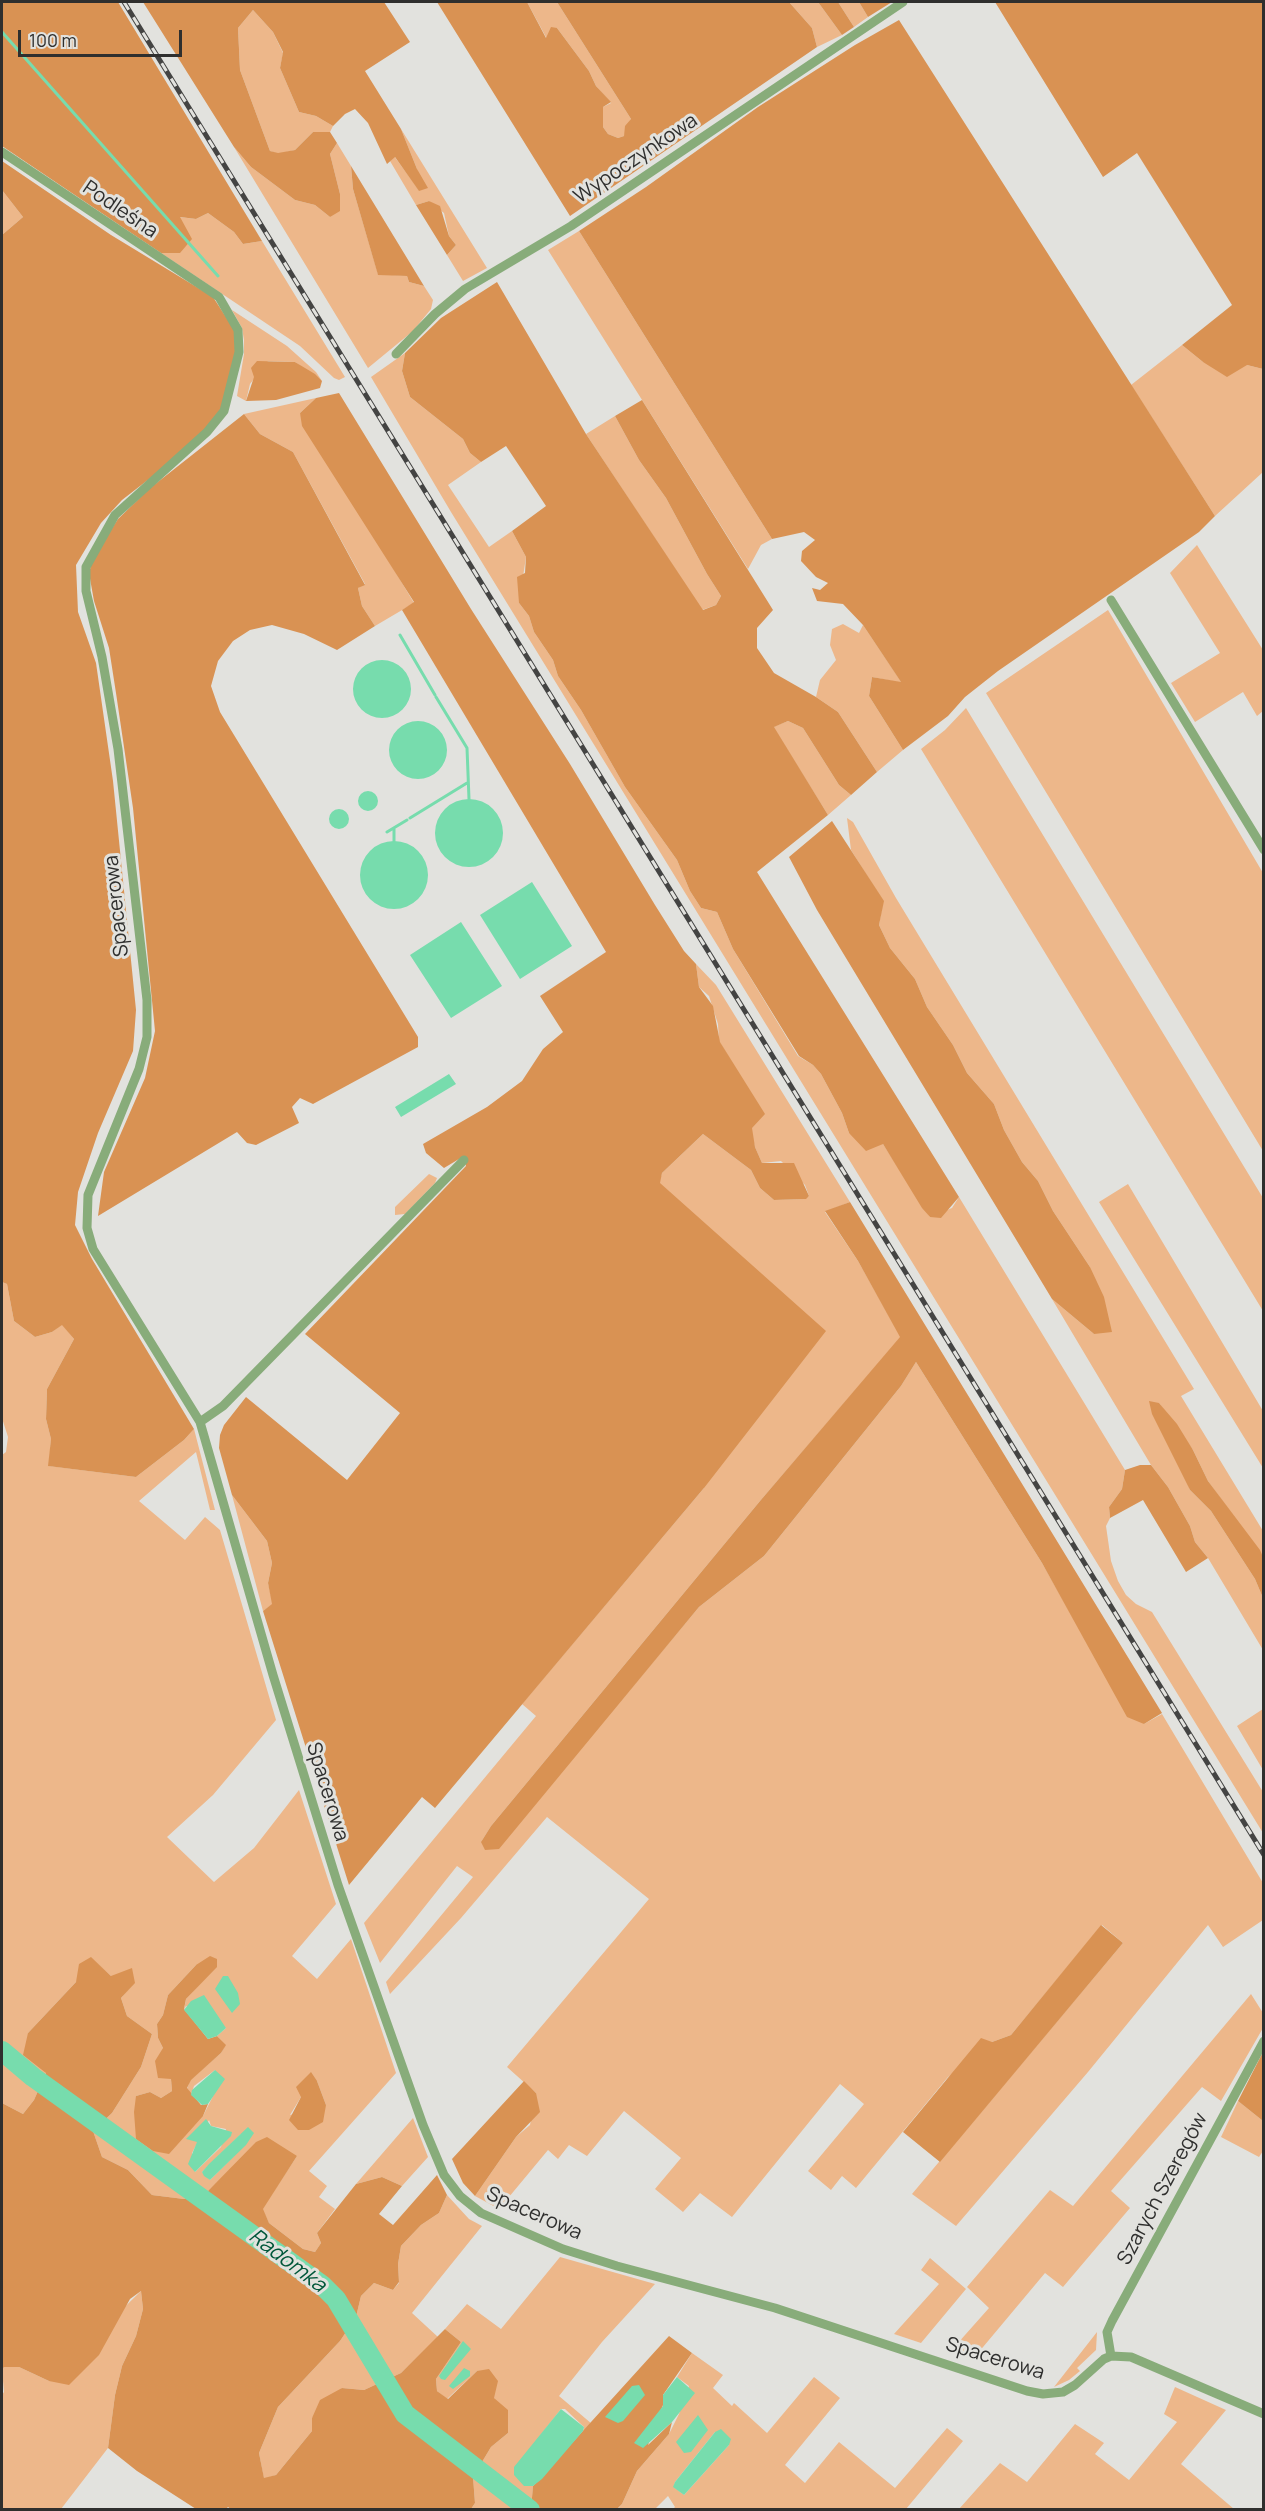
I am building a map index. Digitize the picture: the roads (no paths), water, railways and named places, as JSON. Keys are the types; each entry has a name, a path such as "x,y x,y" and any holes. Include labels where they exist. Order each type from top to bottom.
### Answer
{"street":[{"name":"Wypoczynkowa","path":"396,354 435,314 465,289 571,226 903,2"},
{"name":"Podleśna","path":"2,152 219,297 232,316 240,339 228,403"},
{"name":"Spacerowa","path":"228,403 217,422 115,515 86,567 86,591 102,657 118,748 147,1000 147,1028 139,1068 88,1195 87,1228 93,1249 200,1422 273,1675 338,1885 423,2125 441,2169 460,2196 488,2217 583,2255 775,2308 1027,2391 1043,2394 1063,2392 1075,2385 1093,2367 1111,2356"},
{"path":"1111,600 1263,850"},
{"path":"200,1422 214,1415 231,1399 464,1160"},
{"name":"Szarych Szeregów","path":"1111,2356 1107,2336 1112,2321 1263,2041"},
{"path":"1111,2356 1131,2357 1144,2361 1263,2414"}],"waterway":[{"path":"2,32 218,276"},
{"path":"400,635 435,695"},
{"path":"436,697 467,748 469,799"},
{"path":"410,818 467,783"},
{"path":"387,832 407,820"},
{"path":"394,828 394,841"},
{"name":"Radomka","path":"2,2051 33,2077 322,2285 336,2299 405,2414 530,2510"}],"railway":[{"path":"124,2 1264,1855"}]}
